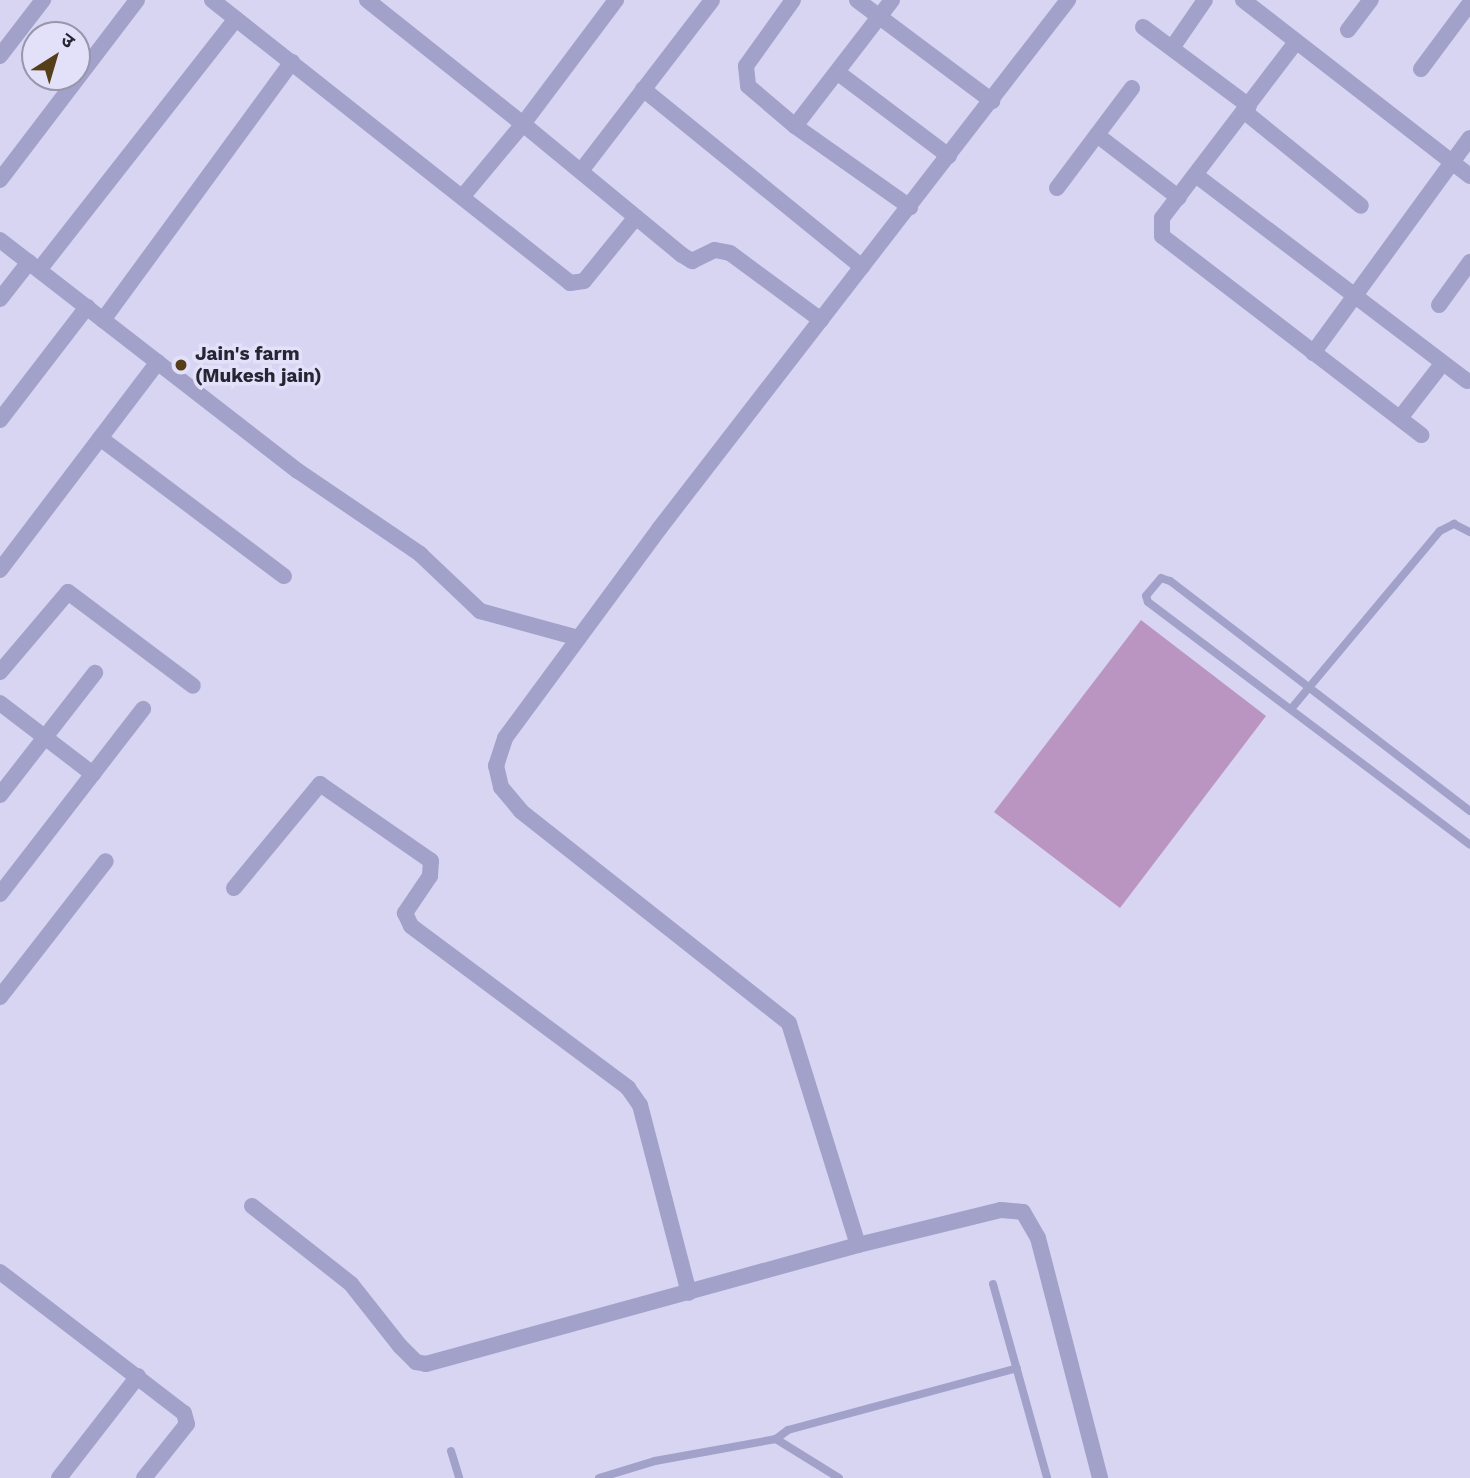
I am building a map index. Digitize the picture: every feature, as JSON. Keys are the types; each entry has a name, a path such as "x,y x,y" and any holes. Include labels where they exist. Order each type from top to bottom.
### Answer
{"street":[{"path":"0,56 43,0"},
{"path":"0,180 136,0"},
{"path":"212,0 577,286 636,216"},
{"path":"367,0 692,261 715,250 730,253 821,320"},
{"path":"463,196 523,124 616,0"},
{"path":"581,172 712,0"},
{"path":"793,0 744,75 748,86 795,126 910,207"},
{"path":"857,0 992,101"},
{"path":"795,126 892,0"},
{"path":"858,1245 789,1023 558,842 501,787 496,766 505,737 578,638 1068,0"},
{"path":"1172,48 1205,0"},
{"path":"1243,0 1470,176"},
{"path":"1348,30 1371,0"},
{"path":"1421,69 1470,3"},
{"path":"0,299 34,266 236,19"},
{"path":"1143,27 1247,109 1361,206"},
{"path":"1296,42 1160,227 1169,244 1421,435"},
{"path":"103,320 292,62"},
{"path":"837,72 950,156"},
{"path":"643,89 862,267"},
{"path":"1057,188 1132,89"},
{"path":"1097,135 1179,198"},
{"path":"1313,353 1470,138"},
{"path":"1197,176 1468,381"},
{"path":"0,240 298,471 420,554 480,611 578,638"},
{"path":"1439,305 1470,262"},
{"path":"0,420 87,307"},
{"path":"0,570 158,362"},
{"path":"1400,418 1442,363"},
{"path":"100,438 284,576"},
{"path":"0,672 68,592 193,686"},
{"path":"0,795 95,673"},
{"path":"0,703 93,774"},
{"path":"0,894 144,709"},
{"path":"234,888 320,784 431,861 430,876 405,912 411,926 628,1088 640,1105 689,1293"},
{"path":"0,997 106,861"},
{"path":"252,1206 351,1284 416,1363 689,1293 858,1245 1001,1210 1023,1212 1038,1238 1100,1478"},
{"path":"0,1272 178,1406 187,1424 144,1478"},
{"path":"60,1478 138,1376"}],"lane":[{"path":"1291,709 1440,531 1454,524 1470,532"},
{"path":"1470,811 1310,686 1161,578 1146,596 1148,602 1470,845"},
{"path":"993,1284 1047,1478"},
{"path":"599,1478 655,1461 776,1439 788,1430 1017,1368"},
{"path":"776,1439 839,1478"},
{"path":"451,1451 458,1478"}],"shaded area":[{"path":"1141,620 1266,716 1120,908 994,812"}],"place":[{"name":"Jain's farm (Mukesh jain)","path":"181,365"}]}
